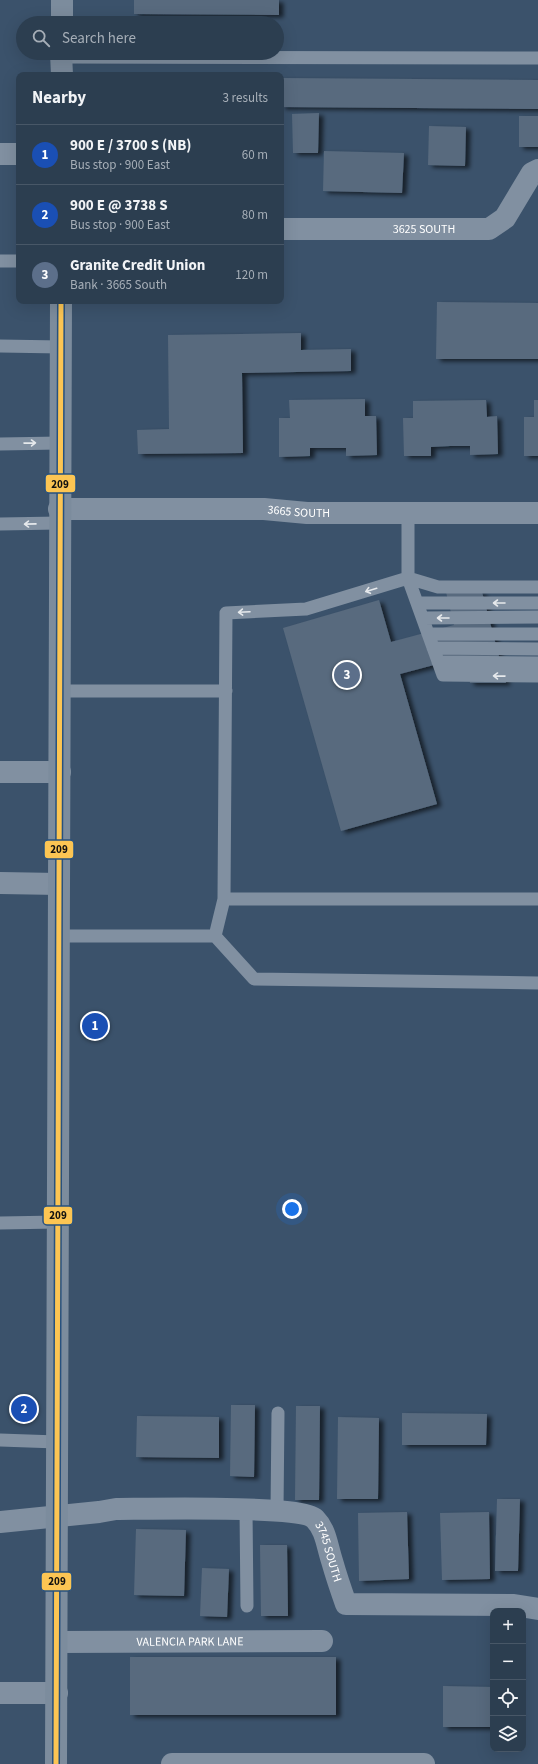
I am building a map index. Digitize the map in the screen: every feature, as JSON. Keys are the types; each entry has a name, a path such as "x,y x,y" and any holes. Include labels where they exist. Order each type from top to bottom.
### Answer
{"main road":[{"path":"62,0 62,16"},
{"path":"56,1764 58,936 60,772 59,516 61,304"}],"street":[{"path":"0,154 16,154"},
{"name":"3625 SOUTH","path":"284,230 489,229 505,218 532,173 538,170"},
{"name":"3665 SOUTH","path":"59,516 264,509 307,513 538,513"},
{"path":"0,772 60,772"},
{"path":"0,883 59,884"},
{"name":"3745 SOUTH","path":"0,1522 57,1517 116,1509 277,1510 306,1514 316,1520 325,1533 346,1604 514,1605 538,1609"},
{"name":"VALENCIA PARK LANE","path":"57,1642 322,1642"},
{"path":"0,1693 57,1693"},
{"path":"172,1764 424,1764"}],"lane":[{"path":"62,62 538,58"},
{"path":"0,261 16,260"},
{"path":"0,346 61,347"},
{"path":"0,444 60,443"},
{"path":"408,513 408,578 444,675 538,676"},
{"path":"0,524 59,516"},
{"path":"215,936 224,899 226,613 306,610 408,578 438,586 538,586"},
{"path":"417,603 538,603"},
{"path":"423,618 538,617"},
{"path":"428,634 538,634"},
{"path":"433,648 538,649"},
{"path":"438,662 538,663"},
{"path":"60,691 226,691"},
{"path":"224,899 538,899"},
{"path":"58,936 215,936 254,979 538,983"},
{"path":"0,1223 58,1222"},
{"path":"277,1510 278,1413"},
{"path":"0,1440 57,1442"},
{"path":"246,1510 247,1606"}],"building":[{"path":"134,0 279,0 279,15 134,14"},
{"path":"284,78 538,80 538,109 284,107"},
{"path":"319,113 318,153 293,153 292,114"},
{"path":"519,116 538,116 538,147 519,147"},
{"path":"429,126 466,127 465,166 428,165"},
{"path":"324,151 404,153 402,193 323,191"},
{"path":"437,302 538,303 538,359 436,359"},
{"path":"301,333 301,350 351,349 351,371 242,373 243,453 138,454 137,430 169,429 168,335"},
{"path":"365,399 365,416 376,416 377,455 346,456 346,448 310,448 310,456 279,457 279,418 290,418 289,400"},
{"path":"486,400 487,417 497,416 498,454 470,455 470,446 450,446 431,447 431,456 404,456 403,418 413,418 413,401"},
{"path":"534,400 538,400 538,456 524,456 524,417 534,417"},
{"path":"446,592 482,592 506,683 470,683 464,657 400,674 437,804 341,831 283,628 379,600 391,642 454,625"},
{"path":"231,1405 255,1405 254,1477 230,1476"},
{"path":"296,1406 320,1406 319,1500 295,1500"},
{"path":"402,1413 487,1414 486,1445 402,1445"},
{"path":"137,1416 219,1417 219,1458 136,1457"},
{"path":"338,1417 379,1418 378,1499 337,1499"},
{"path":"497,1499 520,1499 518,1571 495,1571"},
{"path":"407,1512 409,1579 359,1581 358,1513"},
{"path":"489,1512 490,1579 442,1580 440,1513"},
{"path":"136,1529 186,1530 184,1596 134,1595"},
{"path":"260,1545 287,1545 288,1616 261,1616"},
{"path":"202,1568 229,1569 227,1617 200,1616"},
{"path":"130,1657 336,1657 336,1715 130,1715"},
{"path":"443,1686 490,1687 490,1727 443,1727"}],"transit line":[{"name":"209","path":"56,1764 61,304"}],"place":[{"name":"Granite Credit Union","path":"347,675"},
{"name":"900 E / 3700 S (NB)","path":"95,1026"},
{"name":"900 E @ 3738 S","path":"24,1409"}]}
